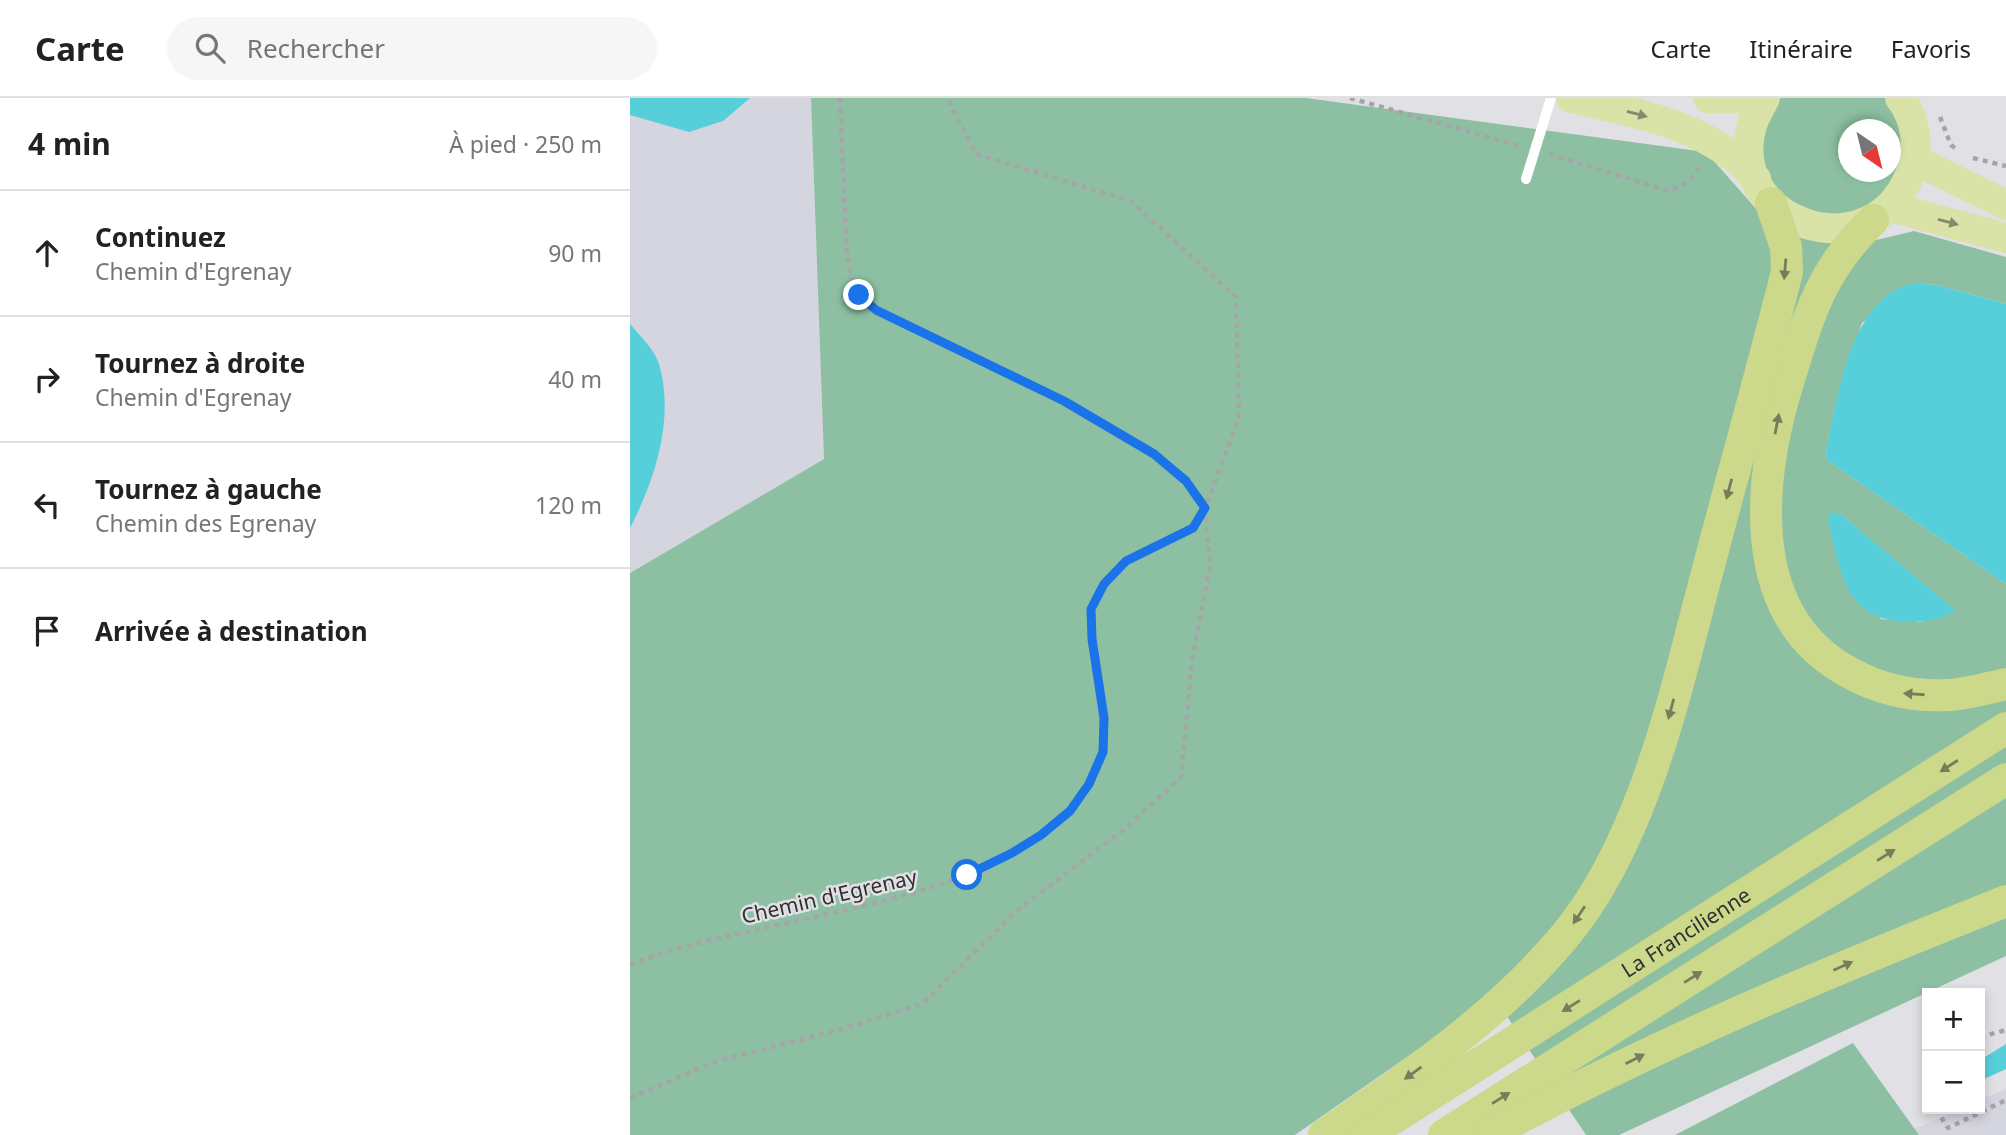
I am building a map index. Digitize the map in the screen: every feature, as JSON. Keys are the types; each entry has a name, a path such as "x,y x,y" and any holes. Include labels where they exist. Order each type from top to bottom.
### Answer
{"highway":[{"path":"1324,1135 1442,1052 1505,1000 1566,935 1616,860 1667,724 1787,272 1786,247 1763,191"},
{"path":"1881,213 1844,247 1821,286 1782,399 1768,472 1766,535 1771,571 1783,606 1805,638 1830,663 1868,682 1905,694 1950,695 2006,684"},
{"name":"La Francilienne","path":"1367,1135 2006,728"},
{"name":"La Francilienne","path":"1444,1135 2006,779"},
{"path":"1488,1135 1648,1053 1853,962 2006,901"}],"main road":[{"path":"1571,98 1645,116 1709,141 1740,160 1763,191 1793,220 1819,229 1846,229 1881,213 1906,185 1915,160 1915,133 1900,98"},
{"path":"1708,98 1744,98"},
{"path":"1763,191 1749,151 1752,132 1765,98"},
{"path":"1915,160 2006,205"},
{"path":"1881,213 2006,238"}],"lane":[{"path":"1526,179 1550,98"}],"path":[{"path":"840,98 847,255 852,283 859,295 876,310 1064,401 1154,454 1186,481 1205,508"},
{"path":"630,1098 714,1062 839,1030 922,1004 1020,908 1121,832 1181,777 1192,660 1210,566 1205,508 1238,417 1236,297 1131,201 976,154 947,98"},
{"path":"1938,110 1951,145 1959,150"},
{"path":"1967,156 2006,166"},
{"name":"Chemin d'Egrenay","path":"630,965 764,926 930,889 1012,853 1041,835 1070,811 1089,784 1103,752 1104,718 1092,639 1091,609 1104,584 1126,561 1193,528 1205,508"},
{"path":"1985,1036 2006,1030"},
{"path":"1985,1110 2006,1100"},
{"path":"1939,1114 1948,1128 1977,1114"}],"shaded area":[{"path":"630,98 811,98 824,459 630,573"},
{"path":"2006,1089 2006,1135 1919,1135 1914,1129 1949,1114 1985,1114 1985,1098"}],"green space":[{"path":"811,98 1306,98 1706,152 1773,228 1872,241 1914,231 2006,257 2006,304 1936,285 1916,283 1862,323 1838,394 1826,452 1827,460 2006,584 2006,956 1937,988 1922,988 1922,995 1619,1135 1586,1135 1490,991 1453,1025 1295,1135 630,1135 630,573 824,459","holes":["1830,513 1839,513 1954,610 1920,622 1881,619"]},
{"path":"1776,98 1889,98 1898,119 1838,119 1838,182 1894,182 1890,193 1836,221 1776,194 1759,152"},
{"path":"1901,126 1907,140 1901,159"},
{"path":"1853,1043 1919,1135 1675,1135"}],"water":[{"path":"630,98 750,98 723,121 689,132 630,115"},
{"path":"1916,283 1936,285 2006,304 2006,584 1827,460 1826,452 1842,377 1862,327 1876,306 1894,291"},
{"path":"630,324 657,359 665,406 660,448 654,469 630,528"},
{"path":"1830,513 1839,513 1955,610 1938,618 1914,622 1887,619 1870,613 1858,603 1843,576 1828,522"},
{"path":"2006,1044 2006,1069 1985,1079 1985,1057"}],"route":[{"path":"859,295 876,310 1064,401 1154,454 1186,481 1205,508 1193,528 1126,561 1104,584 1091,609 1092,639 1104,718 1103,752 1089,784 1070,811 1041,835 967,875"}]}
